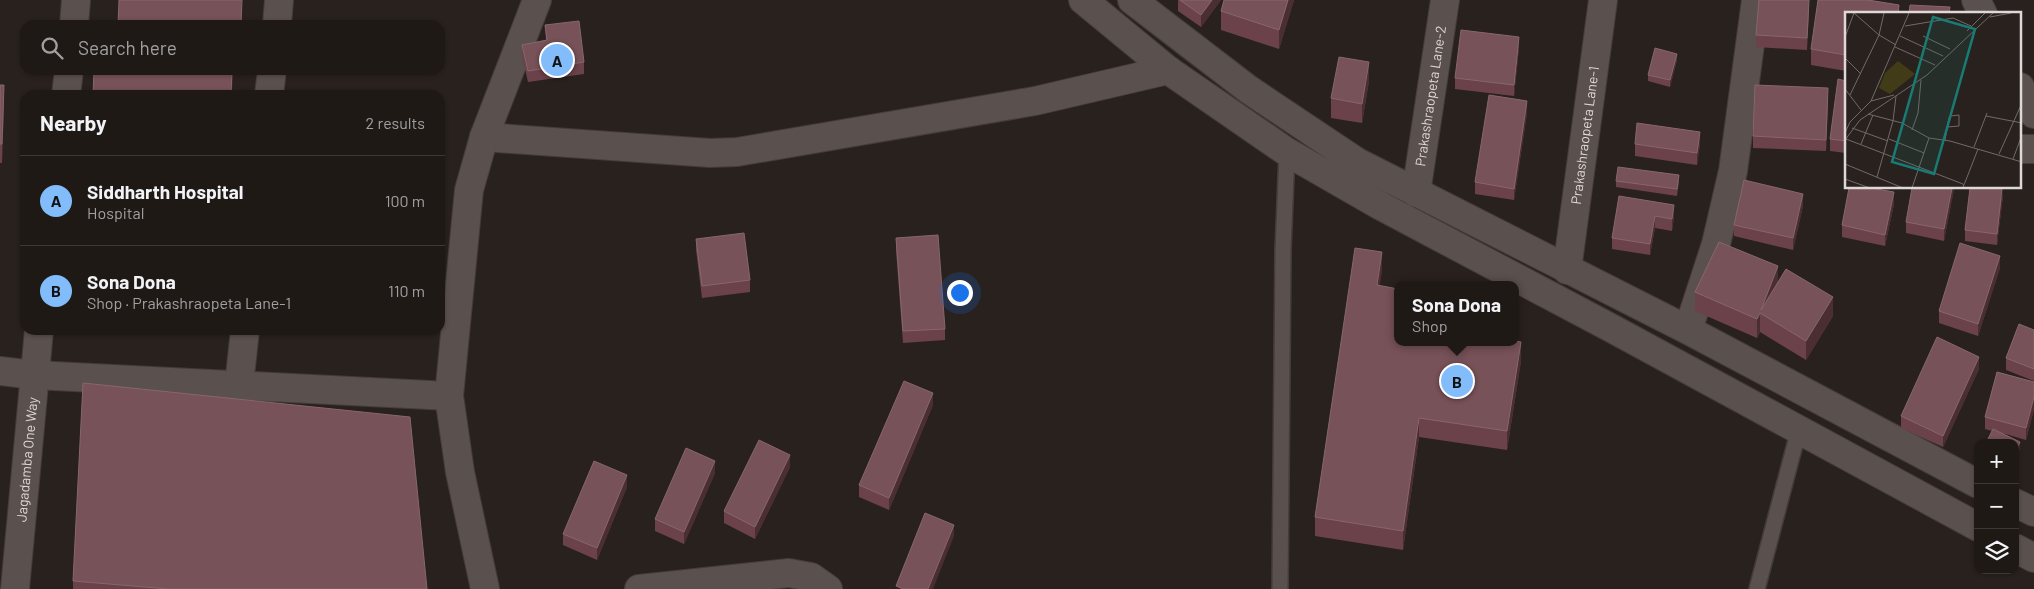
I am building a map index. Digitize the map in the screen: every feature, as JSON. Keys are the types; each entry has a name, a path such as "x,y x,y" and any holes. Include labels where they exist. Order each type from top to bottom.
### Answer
{"street":[{"path":"74,20 76,0"},
{"path":"277,20 279,0"},
{"path":"485,589 460,472 449,396 469,190 484,137 537,0"},
{"path":"1083,0 1168,70 1287,152 1390,210 1974,525"},
{"path":"1132,0 1248,89 1356,162 1688,330 1974,482"},
{"name":"Prakashraopeta Lane-2","path":"1416,193 1445,0"},
{"name":"Prakashraopeta Lane-1","path":"1568,270 1604,0"},
{"path":"1688,330 1716,244 1733,170 1756,0"},
{"path":"1976,0 1982,12"},
{"path":"484,137 710,153 737,152 1035,101 1168,70"},
{"path":"66,90 68,75"},
{"path":"270,90 271,75"},
{"path":"2022,91 2034,114"},
{"name":"Jagadamba One Way","path":"15,589 38,335"},
{"path":"239,385 244,335"},
{"path":"0,371 34,375 449,396"},
{"path":"2019,505 2034,512"},
{"path":"2019,550 2034,558"},
{"path":"656,588 789,573 811,577 828,589"}],"lane":[{"path":"1280,589 1283,250 1287,152"},
{"path":"1757,589 1798,429"}],"building":[{"path":"119,0 242,0 241,20 118,20"},
{"path":"1180,0 1212,0 1201,15"},
{"path":"1224,0 1288,0 1279,30 1221,11"},
{"path":"1759,0 1809,0 1807,38 1756,35"},
{"path":"1818,0 1868,0 1899,5 1898,12 1845,12 1845,55 1811,49"},
{"path":"1910,5 1950,7 1949,12 1909,12"},
{"path":"579,21 584,62 528,71 522,45 547,40 545,25"},
{"path":"1461,30 1519,37 1514,85 1455,78"},
{"path":"1655,48 1677,54 1670,80 1648,75"},
{"path":"1339,57 1369,62 1362,104 1331,98"},
{"path":"94,75 232,75 231,90 93,90"},
{"path":"1838,79 1845,81 1845,141 1830,139"},
{"path":"0,85 4,85 2,144 0,144"},
{"path":"1755,85 1828,88 1826,140 1753,136"},
{"path":"1489,95 1527,101 1514,189 1475,182"},
{"path":"1637,123 1700,132 1697,153 1635,144"},
{"path":"1618,167 1679,175 1677,189 1616,181"},
{"path":"1744,180 1803,194 1793,238 1734,225"},
{"path":"1849,189 1877,189 1894,192 1885,235 1842,225"},
{"path":"1912,189 1952,189 1944,229 1906,222"},
{"path":"1970,189 2002,189 1997,234 1965,230"},
{"path":"1619,196 1674,205 1672,219 1655,216 1650,244 1612,238"},
{"path":"744,233 750,280 702,286 696,239"},
{"path":"938,235 945,329 903,331 896,238"},
{"path":"1719,242 1778,266 1761,310 1786,269 1833,297 1806,341 1760,313 1757,319 1695,292"},
{"path":"1960,243 2000,256 1978,324 1939,311"},
{"path":"1355,248 1382,252 1377,285 1394,288 1394,346 1519,346 1519,342 1521,342 1507,431 1419,418 1403,531 1315,517"},
{"path":"2019,324 2034,330 2034,369 2006,358"},
{"path":"1937,337 1979,357 1943,436 1901,416"},
{"path":"1997,372 2034,382 2034,397 2026,428 1985,417"},
{"path":"904,381 933,393 889,498 859,485"},
{"path":"83,383 410,417 427,589 169,589 73,581"},
{"path":"1993,429 2014,439 1988,439"},
{"path":"759,440 790,455 755,527 724,511"},
{"path":"686,448 715,461 684,532 655,519"},
{"path":"594,461 627,475 597,548 563,534"},
{"path":"925,513 954,525 928,589 903,589 896,586"}],"place":[{"name":"Siddharth Hospital","path":"557,60"},
{"name":"Sona Dona","path":"1457,381"}]}
